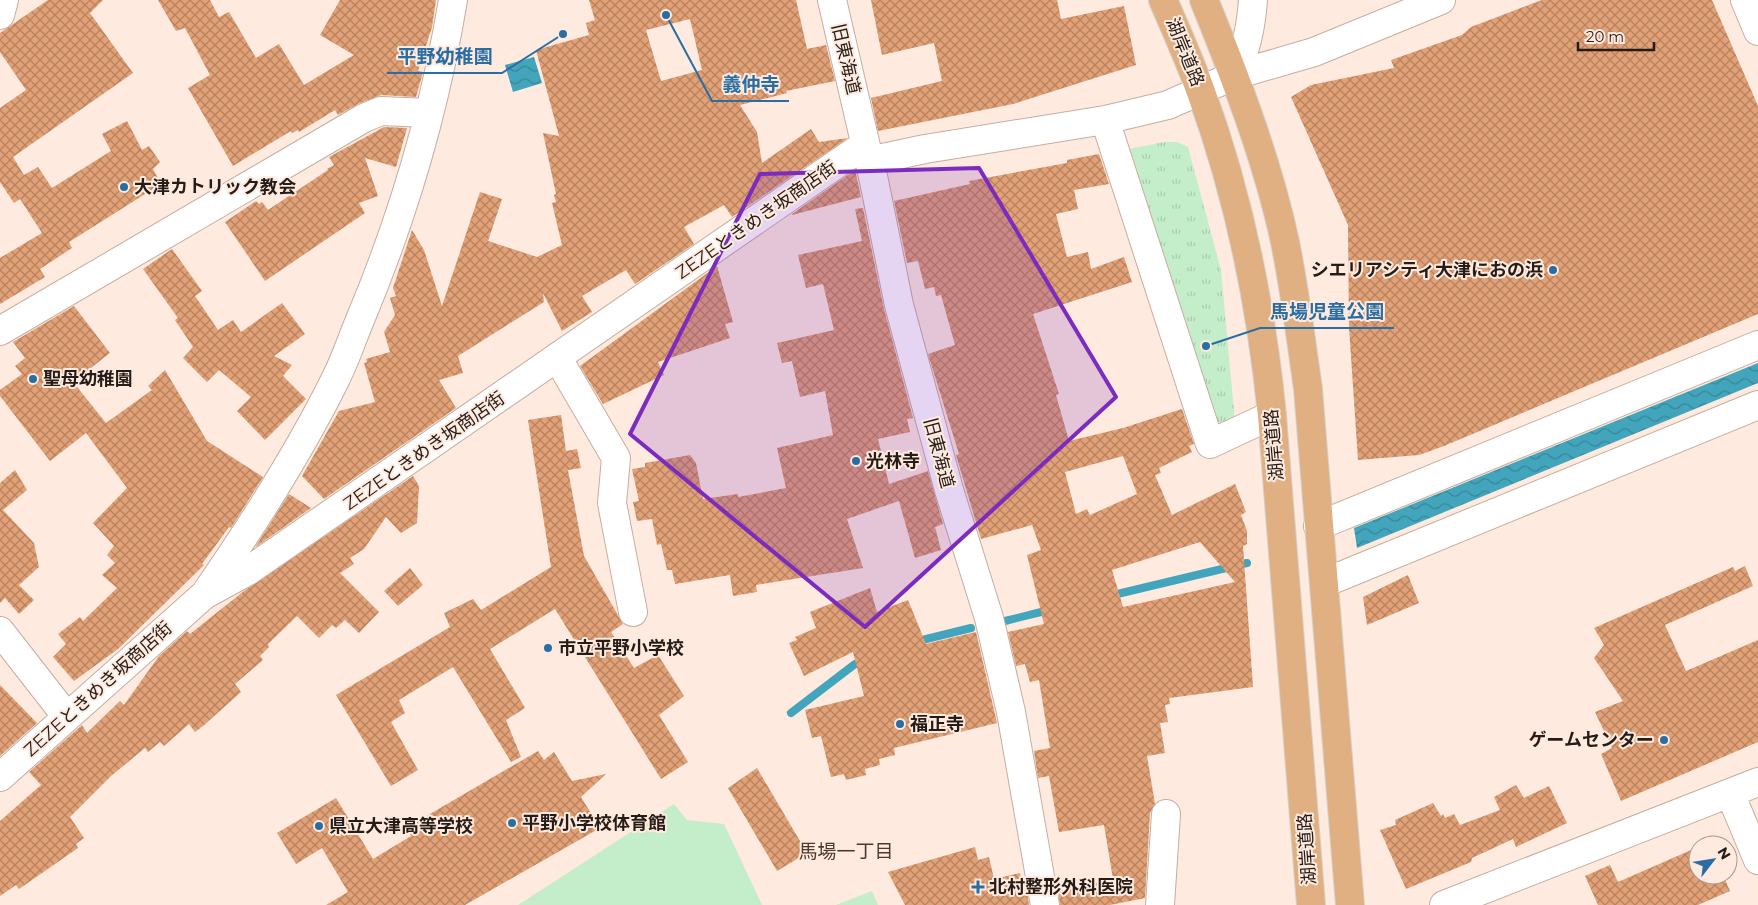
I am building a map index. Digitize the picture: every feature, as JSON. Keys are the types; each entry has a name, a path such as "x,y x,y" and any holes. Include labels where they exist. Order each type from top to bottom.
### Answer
{"main road":[{"name":"湖岸道路","path":"1163,0 1201,90 1224,159 1253,279 1267,362 1311,905"},
{"path":"1204,0 1235,75 1284,240 1298,311 1308,389 1350,905"}],"street":[{"path":"0,15 4,0"},
{"path":"204,595 261,513 312,426 337,376 389,251 430,113 453,0"},
{"name":"旧東海道","path":"832,0 868,155 901,314 949,490 990,618 1011,712 1045,905"},
{"path":"1235,75 1251,30 1253,0"},
{"name":"ZEZEときめき坂商店街","path":"0,777 204,595 248,571 854,152 868,155 925,149 1105,120 1168,105 1235,75 1298,57 1441,0"},
{"path":"1745,0 1758,32"},
{"path":"0,331 364,118 381,111 430,113"},
{"path":"1105,120 1210,444 1272,415"},
{"path":"1318,526 1758,345"},
{"path":"557,357 616,458 612,503 634,612"},
{"path":"1324,583 1758,405"},
{"path":"0,630 67,717"},
{"path":"1444,905 1758,782"},
{"path":"1730,793 1758,860"},
{"path":"1160,905 1166,814"}],"highlighted area":[{"path":"979,168 1116,397 865,627 630,434 760,174"}],"green space":[{"path":"1164,142 1177,142 1188,147 1221,270 1235,422 1213,435 1126,157 1129,149"},
{"path":"674,804 687,820 724,824 762,905 518,905"},
{"path":"872,891 878,905 836,905"}],"water":[{"path":"534,57 542,83 513,92 505,65"},
{"path":"1758,363 1758,383 1357,548 1354,528"}],"building":[{"path":"48,0 103,0 90,13 133,73 13,157 24,175 38,167 52,188 111,151 102,134 127,121 142,150 149,146 160,162 153,169 161,184 69,242 72,248 40,269 45,277 0,304 0,258 42,233 20,199 14,203 0,182 0,108 26,90 0,52 0,33"},
{"path":"158,0 210,0 219,17 229,12 256,58 279,44 304,85 354,55 320,35 340,0 436,0 432,27 418,71 423,72 416,97 381,95 358,104 338,115 335,110 299,132 298,130 292,133 291,131 233,166 188,88 210,75 185,28 176,31"},
{"path":"589,0 796,0 807,49 826,45 835,81 786,91 787,93 740,105 757,132 762,163 811,129 819,142 848,138 732,217 724,205 684,227 694,244 635,284 626,270 582,296 592,312 562,331 543,293 544,302 458,356 463,373 439,380 456,408 324,499 302,476 339,411 375,402 364,363 367,362 366,359 390,352 384,332 395,315 390,298 396,296 393,288 412,230 424,250 442,306 480,192 502,199 488,241 537,257 562,245 552,203 556,202 554,195 556,194 543,133 559,136 536,50 589,35 586,23 595,20","holes":["690,19 702,70 661,81 646,30"]},
{"path":"871,0 1057,0 1061,19 1124,6 1136,65 1013,104 878,131 871,98 942,81 934,43 882,55"},
{"name":"シエリアシティ大津におの浜","path":"1542,0 1712,0 1758,106 1758,314 1444,446 1419,455 1358,460 1349,327 1348,225 1291,97 1311,85 1394,68 1391,60 1462,35 1471,27"},
{"path":"384,127 407,128 396,167 365,158 378,196 359,203 365,213 265,281 225,222 256,201 259,204 262,202 268,210 334,165 329,157"},
{"path":"1099,154 1109,184 1074,190 1078,209 1056,214 1067,257 1088,252 1091,269 1124,257 1132,282 1033,314 1059,394 1056,395 1069,441 1123,428 1182,409 1194,444 1189,446 1192,452 1159,468 1161,473 1155,475 1172,515 1235,484 1246,512 1241,515 1247,531 1247,544 1243,546 1253,687 1169,698 1170,704 1165,705 1168,722 1160,723 1165,753 1147,756 1155,804 1150,813 1145,898 1110,905 1060,905 1058,891 1113,879 1104,825 1059,832 1049,776 1038,778 1034,751 1050,748 1039,680 1030,682 1025,664 1016,666 1008,632 1044,624 1027,555 1041,550 1032,525 981,539 956,455 959,454 928,354 955,345 941,295 936,296 934,287 925,289 918,261 907,263 894,201 970,184 969,181 1067,163 1067,160","holes":["1123,456 1137,494 1090,515 1087,509 1076,514 1065,472","1200,542 1235,582 1123,607 1112,570"]},
{"path":"855,170 861,197 792,215 792,214"},
{"path":"863,208 884,309 913,418 907,419 910,432 878,439 889,484 928,471 943,524 935,527 941,550 915,558 899,501 847,519 863,568 756,585 757,592 733,596 730,575 675,584 672,570 667,570 661,544 657,545 652,519 637,521 633,502 639,501 632,469 645,467 645,463 690,455 696,463 703,499 738,494 738,497 786,488 777,448 833,435 825,391 800,397 792,361 782,363 777,343 834,330 823,284 806,288 798,255 862,241 855,209"},
{"path":"172,249 202,291 195,296 218,330 233,320 241,332 282,303 305,334 274,356 292,365 283,376 306,399 265,440 237,411 251,397 219,370 207,382 183,358 193,347 175,320 178,318 143,269"},
{"path":"717,266 733,322 725,324 730,338 658,362 664,375 603,404 580,366"},
{"path":"74,306 110,353 73,382 106,423 152,390 148,386 165,370 207,441 263,477 231,528 229,527 202,564 204,565 118,649 74,681 53,657 66,644 58,634 80,617 83,621 117,588 102,575 115,563 107,555 114,546 93,523 127,488 86,433 50,461 0,396 0,390 22,374 15,366 25,358 13,342"},
{"path":"561,415 566,451 577,449 581,468 568,470 584,556 623,624 611,632 634,668 658,655 684,696 659,715 688,762 661,779 555,609 490,649 525,708 506,720 521,757 511,762 453,667 399,700 405,713 391,722 418,770 391,786 336,695 450,627 444,613 473,599 481,610 551,567 528,420"},
{"path":"15,470 27,490 3,510 34,543 39,567 19,585 34,600 19,614 5,598 0,603 0,483"},
{"path":"413,476 419,486 417,523 401,533 386,517 364,549 350,558 354,564 340,573 379,612 359,633 345,620 336,628 332,625 319,638 297,616 268,644 269,647 260,656 263,660 235,684 241,692 203,726 195,732 189,724 164,746 160,742 148,752 145,748 111,776 70,817 84,838 76,844 78,848 19,889 16,885 0,896 0,821 41,785 29,772 82,725 87,733 120,701 124,705 159,656 187,631 190,634 244,591"},
{"path":"289,494 311,508 256,546"},
{"path":"1745,566 1753,586 1665,625 1686,671 1758,640 1758,742 1621,801 1601,754 1612,748 1595,712 1623,701 1594,658 1604,645 1594,628 1733,567 1735,571"},
{"path":"410,568 423,585 398,606 384,591"},
{"path":"1408,575 1419,603 1367,625 1363,597"},
{"path":"870,588 877,612 908,600 926,644 976,632 997,723 894,748 895,755 879,759 880,765 865,769 866,775 846,780 844,774 831,777 821,736 812,738 805,710 864,696 853,652 804,676 789,643 797,640 795,637 816,628 810,612"},
{"path":"0,685 37,723 0,756"},
{"path":"538,751 544,760 554,752 572,781 606,774 581,797 600,828 465,905 326,905 348,892 322,848 296,864 277,833 336,798 373,859 411,836 406,828"},
{"path":"757,768 807,853 777,871 728,788"},
{"path":"1516,785 1524,798 1549,786 1567,823 1516,847 1513,839 1472,858 1471,862 1406,889 1380,830 1396,825 1395,820 1433,803 1441,816 1443,814 1445,818 1454,814 1460,825 1500,810 1494,797"},
{"path":"975,847 978,860 989,857 994,879 1020,873 1022,885 1026,884 1029,905 905,905 888,872"},
{"path":"1688,851 1688,885 1727,885 1730,891 1698,905 1598,905 1585,876 1610,865 1618,882"}],"waterway":[{"path":"1109,596 1247,563"},
{"path":"1005,621 1049,610"},
{"path":"914,642 971,628"},
{"path":"791,713 855,664 864,661"}],"place":[{"name":"義仲寺","path":"666,15"},
{"name":"平野幼稚園","path":"563,34"},
{"name":"大津カトリック教会","path":"124,187"},
{"name":"シエリアシティ大津におの浜","path":"1553,270"},
{"name":"馬場児童公園","path":"1206,346"},
{"name":"聖母幼稚園","path":"33,379"},
{"name":"光林寺","path":"856,461"},
{"name":"市立平野小学校","path":"548,648"},
{"name":"福正寺","path":"900,724"},
{"name":"ゲームセンター","path":"1664,740"},
{"name":"平野小学校体育館","path":"512,823"},
{"name":"県立大津高等学校","path":"319,826"},
{"name":"北村整形外科医院","path":"978,887"}],"district":[{"name":"馬場一丁目","path":"846,851"}]}
